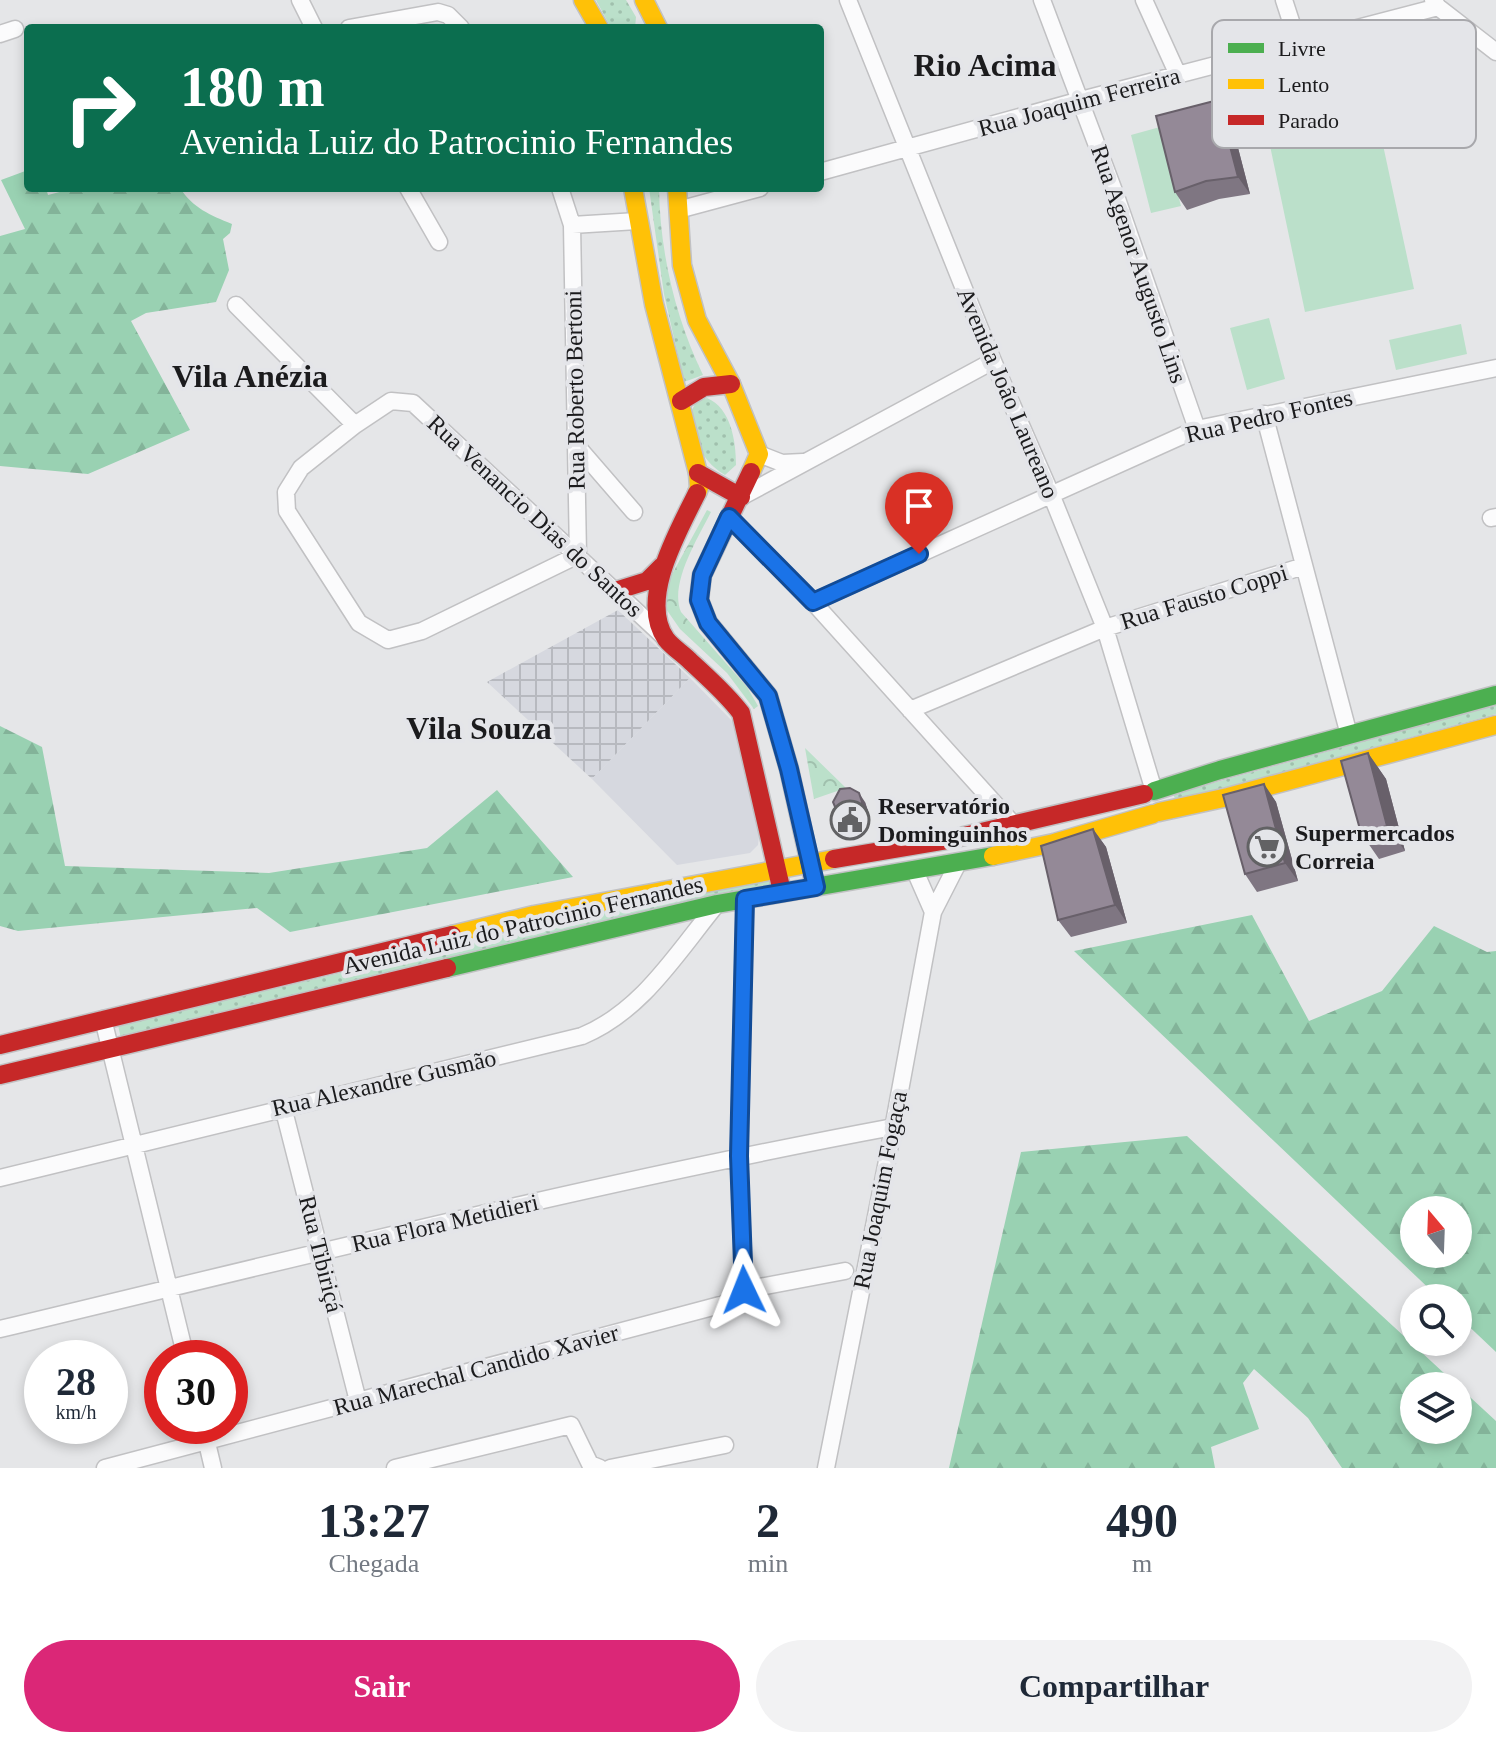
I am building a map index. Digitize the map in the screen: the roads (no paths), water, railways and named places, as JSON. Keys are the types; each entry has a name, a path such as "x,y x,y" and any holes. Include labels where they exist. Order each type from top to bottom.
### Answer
{"main road":[{"path":"583,0 597,24"},
{"path":"644,0 656,24"},
{"path":"633,192 654,304 681,401 698,481 729,517"},
{"path":"677,192 682,265 697,320 731,384 759,454 702,575 699,600 708,623 768,696 789,769 816,887"},
{"path":"681,401 704,387 731,384"},
{"path":"698,481 741,497"},
{"path":"698,481 664,564 657,592 657,610 665,638 727,695 741,713 782,893"},
{"path":"615,591 642,585 654,577 664,564"},
{"name":"Avenida Luiz do Patrocinio Fernandes","path":"0,1045 534,915 1014,825 1149,793 1220,770 1496,695"},
{"name":"Avenida Luiz do Patrocinio Fernandes","path":"0,1075 717,904 915,871 1054,843 1156,813 1228,797 1496,725"},
{"path":"758,777 789,769"},
{"path":"1149,793 1140,801 1142,809 1156,813"}],"street":[{"path":"300,0 312,24"},
{"name":"Avenida João Laureano","path":"848,0 993,361 1105,628 1149,793"},
{"name":"Rua Agenor Augusto Lins","path":"1042,0 1081,100 1197,429"},
{"path":"1144,0 1178,75"},
{"path":"1284,0 1291,20"},
{"path":"1435,4 1455,20"},
{"name":"Rua Joaquim Ferreira","path":"1379,20 1435,4"},
{"path":"371,24 438,12 448,15 457,24"},
{"path":"1476,36 1496,52"},
{"name":"Rua Joaquim Ferreira","path":"824,171 1212,66"},
{"path":"410,192 439,242"},
{"name":"Rua Roberto Bertoni","path":"561,192 572,225 578,555"},
{"path":"678,210 745,192"},
{"path":"572,225 637,221"},
{"path":"236,305 355,425"},
{"path":"741,497 993,361"},
{"name":"Rua Pedro Fontes","path":"813,602 1197,429 1496,368"},
{"name":"Rua Venancio Dias do Santos","path":"578,555 422,631 388,640 359,623 287,511 286,492 301,468 355,425 391,401 413,403 578,555 665,638"},
{"path":"1264,414 1349,735"},
{"path":"576,445 634,512"},
{"path":"759,454 782,463 804,462"},
{"path":"729,517 813,602 1014,825"},
{"name":"Rua Fausto Coppi","path":"910,710 1105,628 1304,566"},
{"name":"Rua Joaquim Fogaça","path":"826,1468 933,912 958,863"},
{"path":"915,871 933,912"},
{"path":"744,1290 739,1156 745,899"},
{"name":"Rua Alexandre Gusmão","path":"0,1178 582,1036 607,1025 637,1003 717,904"},
{"path":"103,1019 181,1340"},
{"name":"Rua Tibiriçá","path":"283,1107 358,1401"},
{"name":"Rua Flora Metidieri","path":"0,1329 321,1251 739,1156 893,1127"},
{"name":"Rua Marechal Candido Xavier","path":"248,1424 358,1401 724,1304 744,1290 845,1271"},
{"path":"395,1468 571,1425 590,1464 600,1468"},
{"name":"Rua Marechal Candido Xavier","path":"105,1468 174,1444"},
{"path":"208,1444 213,1468"},
{"path":"610,1468 725,1445"}],"place":[{"name":"Reservatório Dominguinhos","path":"850,820"},
{"name":"Supermercados Correia","path":"1267,847"}],"district":[{"name":"Rio Acima","path":"985,65"},
{"name":"Vila Anézia","path":"250,376"},
{"name":"Vila Souza","path":"479,728"}]}
